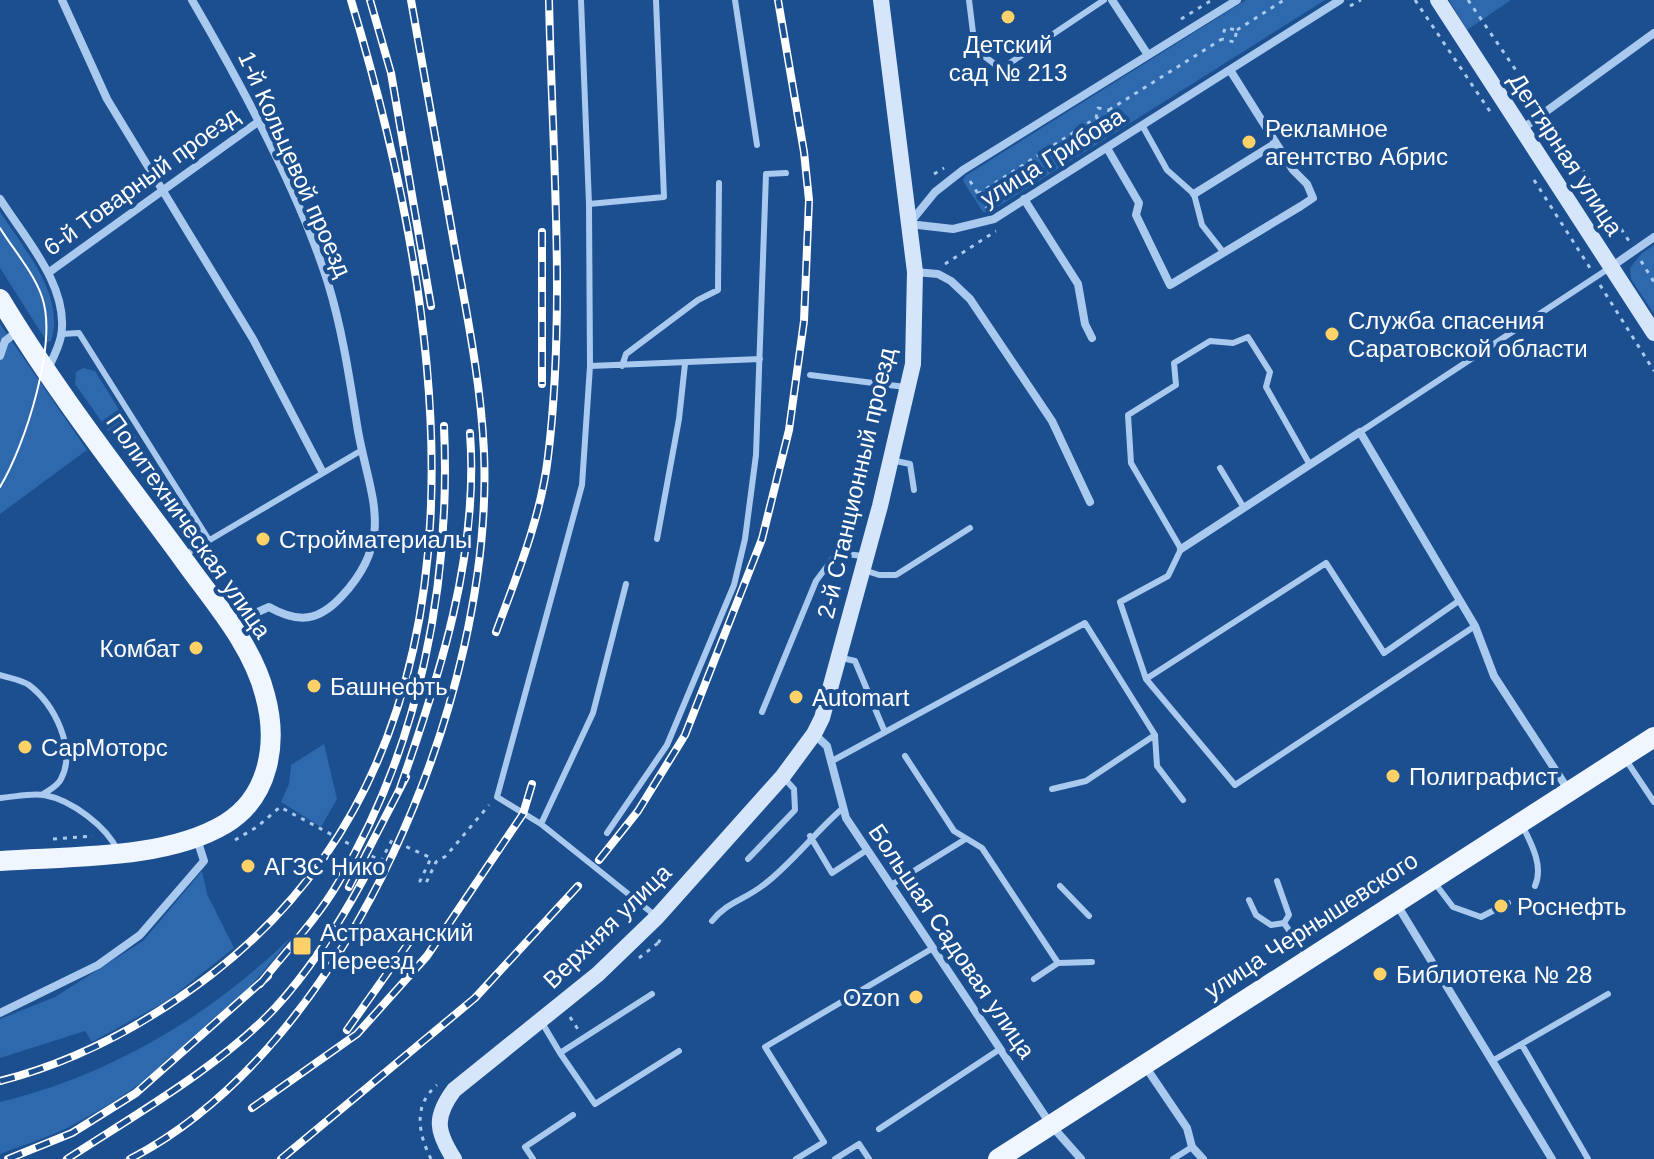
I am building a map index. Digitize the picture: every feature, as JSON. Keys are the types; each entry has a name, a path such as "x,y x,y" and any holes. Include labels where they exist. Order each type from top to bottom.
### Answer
{"main road":[{"name":"2-й Станционный проезд","path":"814,734 865,564 913,364 915,272 881,0"},
{"name":"Дегтярная улица","path":"1438,0 1654,333"},
{"name":"Политехническая улица","path":"0,299 47,372 230,625 255,665 271,726 269,763 250,802 227,823 197,838"},
{"name":"Верхняя улица","path":"454,1159 439,1126 441,1108 454,1090 598,974 657,917 783,776 814,734"},
{"name":"улица Чернышевского","path":"998,1159 1654,737"},
{"path":"0,861 114,843 197,838"}],"street":[{"path":"62,0 107,99 286,398 322,471"},
{"name":"1-й Кольцевой проезд","path":"192,0 258,122 328,282 340,328 377,522 374,538 345,593 323,615 307,619 288,618 269,607 230,625"},
{"path":"1112,0 1148,55"},
{"name":"улица Грибова","path":"909,224 935,192 963,170 1237,0"},
{"name":"улица Грибова","path":"909,224 953,229 994,219 1340,0"},
{"path":"1521,129 1654,33"},
{"path":"1107,148 1139,203 1136,215 1170,285 1313,198 1307,184 1276,143 1230,70"},
{"name":"6-й Товарный проезд","path":"48,273 258,122"},
{"path":"1194,194 1276,143"},
{"path":"0,199 48,273 59,306 62,334 47,372"},
{"path":"1024,199 1078,284 1085,324 1092,338"},
{"path":"1611,267 1654,237"},
{"path":"915,272 938,274 951,281 984,317 1052,421 1090,502"},
{"path":"0,356 5,341 19,330"},
{"path":"1181,549 1360,432 1475,626 1494,676 1569,792"},
{"name":"Большая Садовая улица","path":"814,734 827,746 843,808 867,850 1051,1125 1081,1159"},
{"path":"0,1013 98,965 140,935 204,861 197,838"},
{"path":"1396,902 1552,1159"},
{"path":"1143,1064 1187,1128 1192,1147 1203,1159"}],"lane":[{"path":"581,0 589,204 590,366 582,485 497,797 541,824 657,917"},
{"path":"589,204 664,197 656,0"},
{"path":"735,0 757,145"},
{"path":"969,0 975,49 1001,69 1104,0"},
{"path":"1142,125 1167,170 1194,194 1202,225 1224,253"},
{"path":"607,833 667,745 734,585 745,539 756,455 766,174 786,173"},
{"path":"622,366 626,354 698,300 718,290 719,183"},
{"path":"1360,432 1611,267"},
{"path":"62,334 79,333 209,540"},
{"path":"1310,465 1266,387 1270,372 1248,337 1233,343 1210,341 1174,363 1176,385 1128,415 1131,463 1181,549 1168,576 1120,602 1146,679 1235,785 1475,626"},
{"path":"590,366 760,359"},
{"path":"657,539 679,419 685,364"},
{"path":"810,375 908,387"},
{"path":"181,557 362,450"},
{"path":"891,460 910,464 914,490"},
{"path":"1220,468 1244,508"},
{"path":"762,712 816,581 837,553 865,564 879,575 896,575 970,528"},
{"path":"1146,679 1326,563 1384,653 1460,600"},
{"path":"541,824 593,713 626,584"},
{"path":"832,761 1085,623 1155,735 1157,766 1183,800"},
{"path":"839,657 855,661 884,730"},
{"path":"0,675 27,684 47,703 60,727 67,763 60,782 42,795"},
{"path":"1052,789 1086,781 1155,735"},
{"path":"905,756 954,831 964,840 982,848 1058,963"},
{"path":"1624,757 1654,802"},
{"path":"748,859 795,810 794,789 783,776"},
{"path":"0,798 42,795 56,799 114,843"},
{"path":"712,921 725,904 764,885 810,836 843,808"},
{"path":"1521,822 1535,852 1538,879 1535,886"},
{"path":"810,836 832,873 867,850"},
{"path":"891,885 964,840"},
{"path":"1431,879 1453,907 1481,917 1508,903"},
{"path":"1249,900 1256,915 1271,925 1284,923 1289,915 1287,902 1277,881"},
{"path":"1060,886 1089,916"},
{"path":"1284,923 1308,958"},
{"path":"796,1159 824,1142 765,1047 933,948"},
{"path":"1034,979 1058,963 1092,962"},
{"path":"560,1053 652,994"},
{"path":"1492,1061 1608,994"},
{"path":"541,1021 595,1104 679,1051"},
{"path":"1522,1045 1588,1159"},
{"path":"879,1129 1000,1049"},
{"path":"533,1159 525,1147 573,1115"},
{"path":"835,1159 859,1144 869,1159"},
{"path":"1173,1159 1192,1147"}],"path":[{"path":"978,194 1096,118 1098,108 1109,110 1222,39 1225,28 1237,30 1284,0"},
{"path":"1348,7 1361,0"},
{"path":"1415,0 1495,119"},
{"path":"1468,0 1546,113 1654,282"},
{"path":"1222,39 1234,42 1237,30"},
{"path":"1096,118 1106,121 1109,110"},
{"path":"963,170 994,219"},
{"path":"1529,172 1654,371"},
{"path":"280,807 381,861 392,840 431,858 420,881 426,883 436,862 492,803 500,809"},
{"path":"40,840 114,843"},
{"path":"568,1015 583,1038"},
{"path":"431,1159 418,1121 423,1101 444,1079"}],"shaded area":[{"path":"1246,0 1325,0 988,213 983,212 963,181 965,176"},
{"path":"1449,0 1511,0 1467,30"},
{"path":"0,212 48,289 53,306 51,341 47,342 0,268"},
{"path":"1654,245 1654,314 1631,279 1630,268 1642,253"},
{"path":"0,324 87,450 0,514"},
{"path":"83,368 95,371 169,490 168,498 159,502 75,384 76,372"},
{"path":"324,744 337,799 321,827 281,802 289,784 291,765"},
{"path":"202,871 207,894 234,948 167,1001 92,1042 85,1031 0,1058 0,1019 55,997 143,941"},
{"path":"291,937 245,993 162,1068 69,1127 0,1154 0,1102 81,1076 157,1039 227,992"}],"tram line":[{"path":"0,228 34,279 46,317 46,340 36,394 19,446 0,487"}],"railway":[{"path":"0,1081 85,1051 163,1009 212,974 308,879 374,769 414,648 430,519 429,387 412,254 385,124 351,0"},
{"path":"370,0 391,73 431,306"},
{"path":"130,1159 209,1106 280,1034 342,948 394,852 435,751 464,647 481,546 482,427 469,328 411,0"},
{"path":"496,632 540,502 553,402 557,287 549,0"},
{"path":"599,860 638,811 685,735 762,539 789,430 804,321 809,200 804,152 778,0"},
{"path":"542,232 542,384"},
{"path":"260,984 311,922 338,883 390,776 409,719 435,604 442,545 444,426"},
{"path":"400,788 442,658 462,569 471,478 470,433"},
{"path":"349,887 406,777"},
{"path":"252,1108 357,1034 427,956 523,814 532,784"},
{"path":"67,1159 176,1089 253,1029 275,1008 312,962 364,878"},
{"path":"281,1159 475,998 578,886"},
{"path":"347,1030 410,941"},
{"path":"8,1159 72,1133 136,1093 268,976"}],"place":[{"name":"Детский сад № 213","path":"1008,17"},
{"name":"Рекламное агентство Абрис","path":"1249,142"},
{"name":"Служба спасения Саратовской области","path":"1332,334"},
{"name":"Стройматериалы","path":"263,539"},
{"name":"Комбат","path":"196,648"},
{"name":"Башнефть","path":"314,686"},
{"name":"Automart","path":"796,697"},
{"name":"СарМоторс","path":"25,747"},
{"name":"Полиграфист","path":"1393,776"},
{"name":"АГЗС Нико","path":"248,866"},
{"name":"Роснефть","path":"1501,906"},
{"name":"Астраханский Переезд","path":"302,946"},
{"name":"Библиотека № 28","path":"1380,974"},
{"name":"Ozon","path":"916,997"}]}
